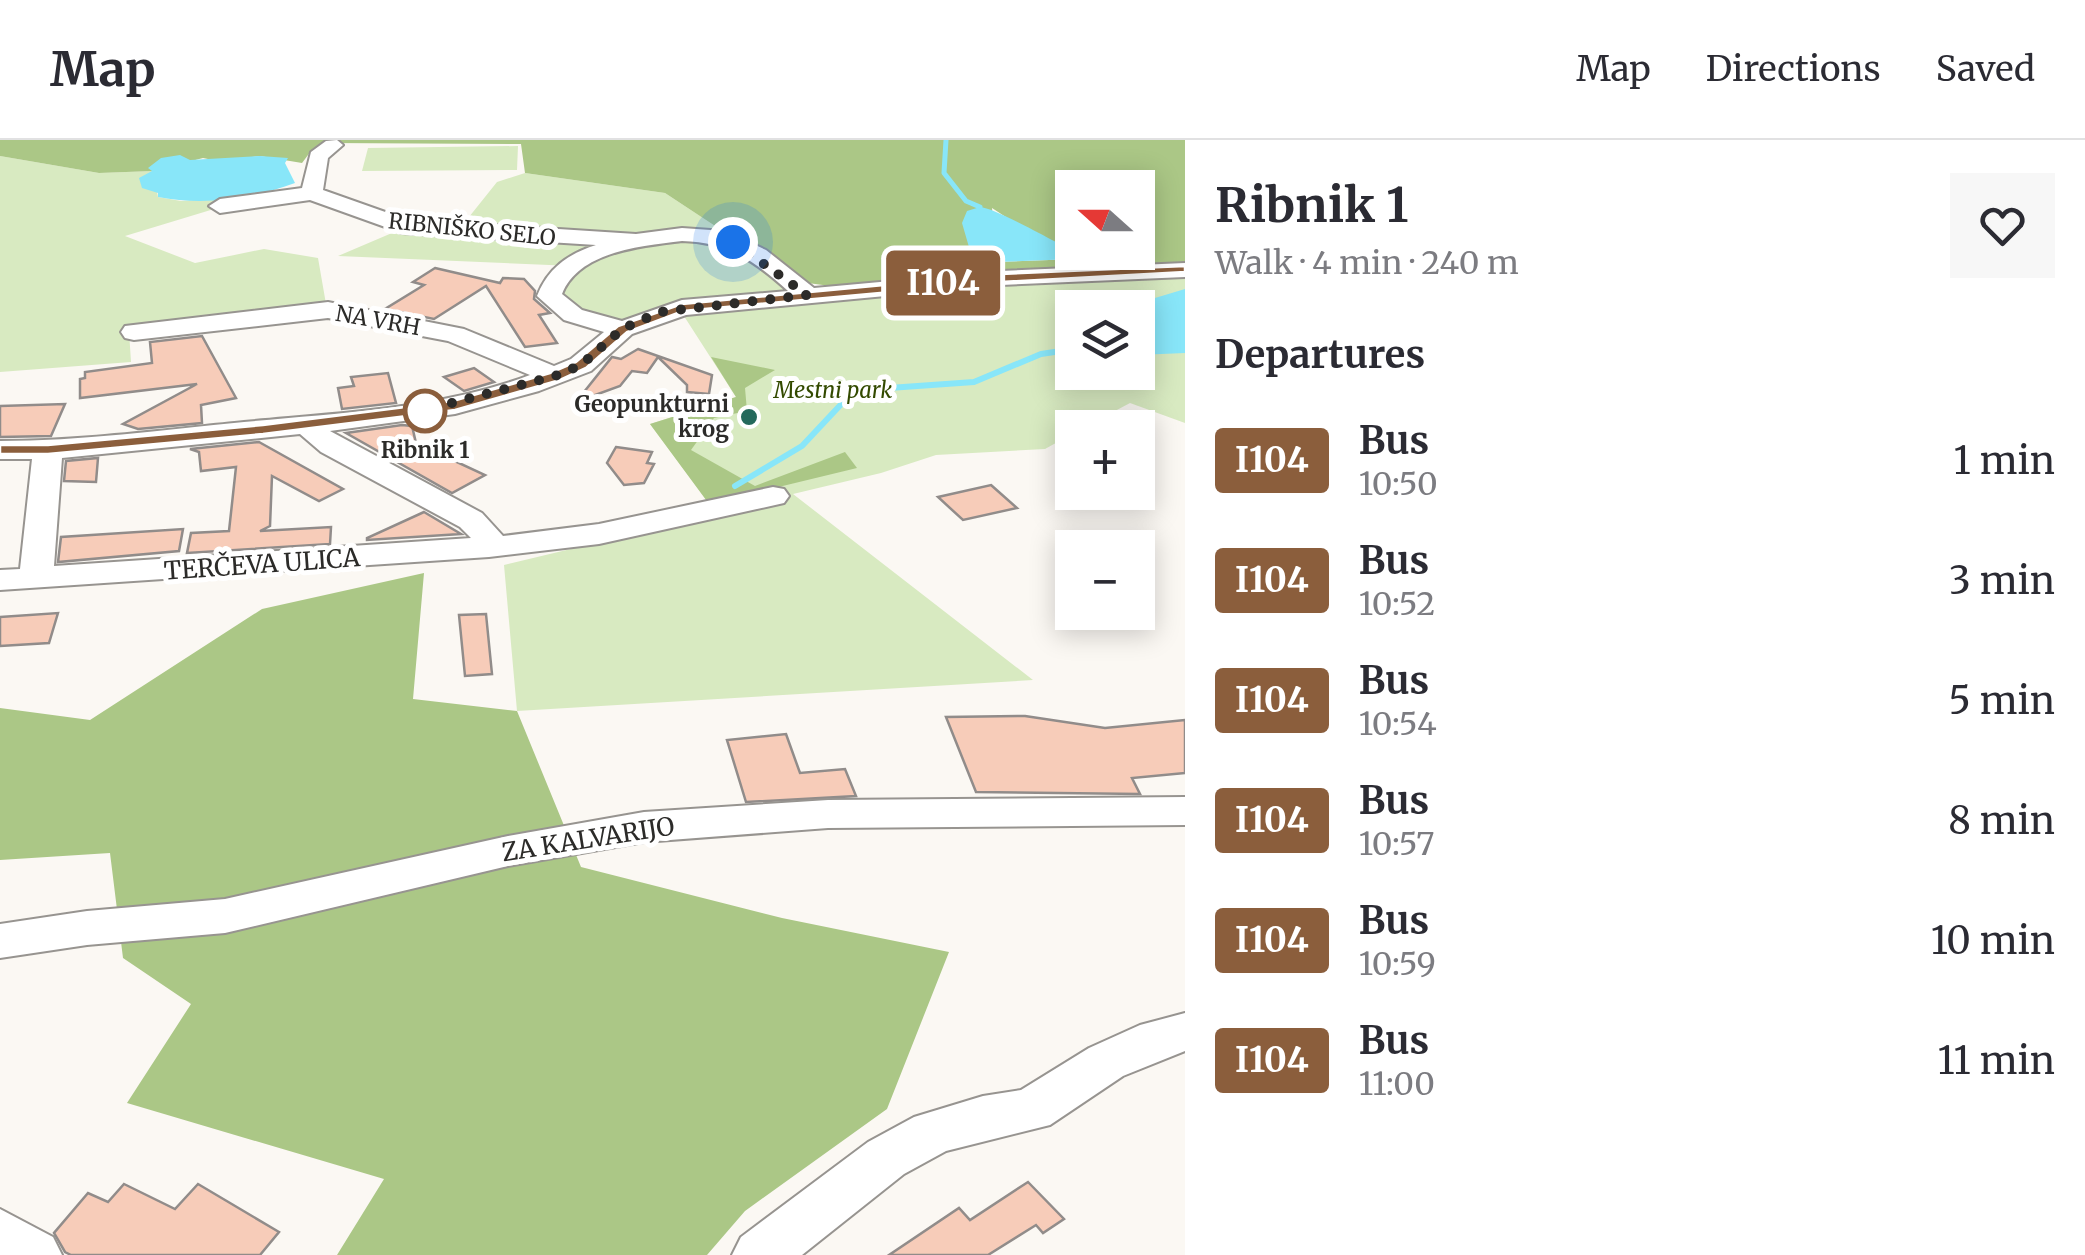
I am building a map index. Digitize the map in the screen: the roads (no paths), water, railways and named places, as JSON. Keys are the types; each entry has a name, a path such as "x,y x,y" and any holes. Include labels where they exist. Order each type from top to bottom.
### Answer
{"street":[{"path":"220,206 312,194 318,156 332,145"},
{"name":"RIBNIŠKO SELO","path":"312,194 402,226 633,240"},
{"path":"622,329 559,307 549,296 550,287 561,272 576,262 633,240 673,233 724,238 775,268 807,295"},
{"path":"0,450 48,450 455,406 581,365 622,329 682,308 1029,276 1185,270"},
{"name":"NA VRH","path":"134,332 328,310 455,335 555,376"},
{"path":"306,425 331,446 471,520 486,536 489,548"},
{"path":"36,575 48,450"},
{"name":"TERČEVA ULICA","path":"0,580 489,548 599,534 772,496"},
{"name":"ZA KALVARIJO","path":"0,941 87,928 225,916 508,852 644,827 810,815 1185,811"},
{"path":"760,1255 886,1158 932,1133 983,1118 1032,1110 1106,1062 1158,1039 1185,1032"},
{"path":"0,1234 34,1255"}],"water":[{"path":"180,155 190,160 288,158 285,163 295,183 244,197 210,201 158,197 158,193 142,188 139,178 152,171 148,168 161,158"},
{"path":"988,209 1055,241 1055,260 996,262 971,254 962,223 967,211"},
{"path":"1185,289 1185,353 1155,354 1155,298"}],"waterway":[{"path":"946,140 944,173 966,201 980,207"},
{"path":"735,486 802,446 847,398 861,390 974,382 1055,352"}],"place":[{"name":"Ribnik 1","path":"425,411"},
{"name":"Geopunkturni krog","path":"749,417"}],"park label":[{"name":"Mestni park","path":"833,390"}]}
